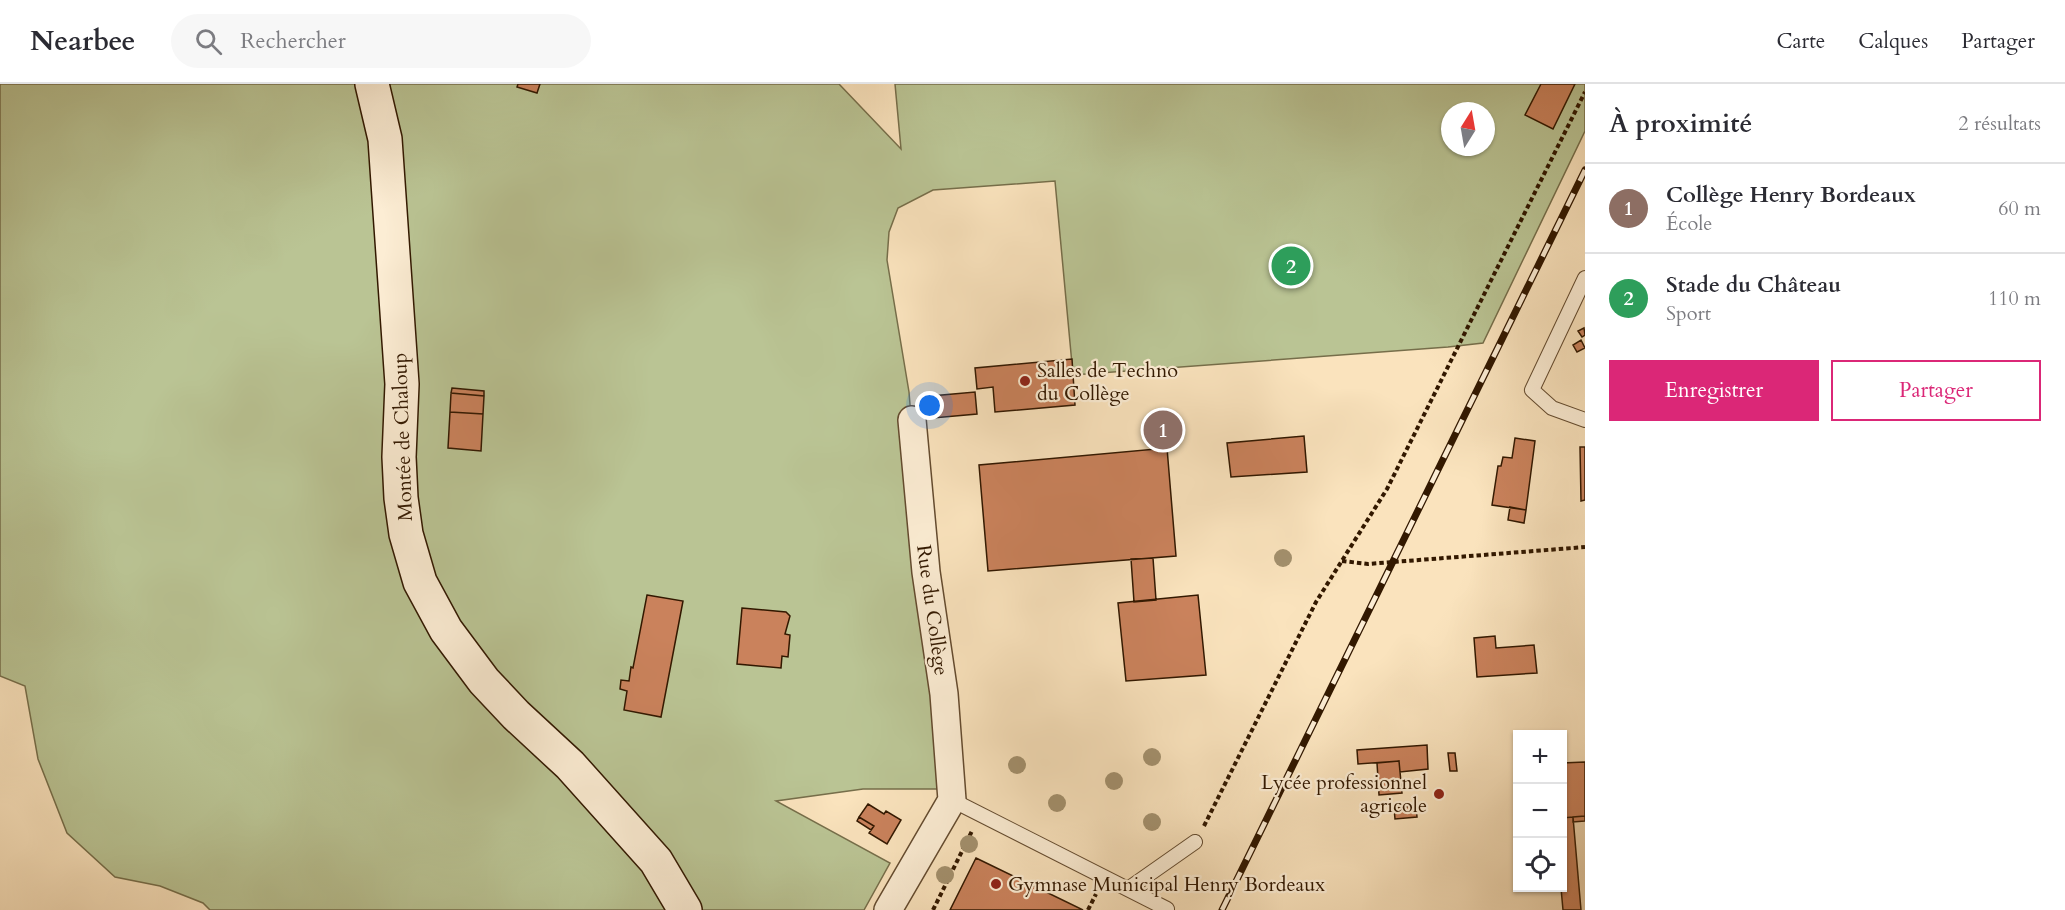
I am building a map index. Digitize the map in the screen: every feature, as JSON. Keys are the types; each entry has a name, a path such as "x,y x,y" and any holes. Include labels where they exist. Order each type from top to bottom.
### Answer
{"main road":[{"name":"Montée de Chaloup","path":"372,84 385,139 402,384 399,457 401,498 406,534 420,582 446,630 484,681 516,715 570,765 656,861 685,910"}],"street":[{"name":"Rue du Collège","path":"912,420 926,572 944,694 952,800"},
{"path":"888,910 952,800"}],"lane":[{"path":"1585,278 1532,390 1552,408 1585,420"},
{"path":"952,800 1167,909"},
{"path":"1128,889 1195,842"}],"path":[{"path":"1195,842 1316,602 1387,489 1585,92"},
{"path":"1342,561 1368,564 1585,547"},
{"path":"933,910 969,838"}],"green space":[{"path":"0,84 839,84 901,149 895,84 1585,84 1585,131 1483,343 1073,375 1055,181 933,190 898,208 889,232 887,260 909,392 941,789 863,789 776,801 890,863 864,910 210,910 203,903 160,886 115,877 67,833 38,759 25,686 0,676"}],"building":[{"path":"518,84 540,84 537,93 517,87"},
{"path":"1541,84 1575,84 1553,129 1525,115"},
{"path":"1584,328 1585,335 1582,337 1578,331"},
{"path":"1581,340 1585,348 1577,352 1573,345"},
{"name":"Salles de Techno du Collège","path":"1072,359 1075,405 995,412 993,387 977,389 975,368"},
{"path":"452,388 484,391 484,396 451,393"},
{"path":"975,392 977,414 933,418 931,396"},
{"path":"451,393 484,396 483,414 450,412"},
{"path":"450,412 483,414 481,451 448,448"},
{"path":"1304,436 1307,472 1231,477 1227,443"},
{"path":"1515,438 1535,441 1526,510 1492,505 1498,466 1501,466 1503,457 1512,458"},
{"path":"1580,447 1585,447 1585,500 1581,501"},
{"path":"1167,448 1176,556 988,571 979,465"},
{"path":"1510,507 1526,510 1524,523 1508,520"},
{"path":"1153,558 1156,600 1134,602 1131,559"},
{"path":"647,595 683,601 661,717 624,710 627,691 620,689 621,680 629,681 631,667 633,668"},
{"path":"1198,595 1206,675 1126,681 1118,603"},
{"path":"742,608 786,612 790,616 785,634 790,635 788,657 782,656 781,668 737,664"},
{"path":"1495,636 1496,648 1534,645 1537,673 1477,677 1474,638"},
{"path":"1427,745 1428,769 1400,772 1399,761 1358,764 1357,750"},
{"path":"1448,753 1455,753 1457,771 1450,771"},
{"path":"1399,761 1402,793 1379,795 1377,763"},
{"path":"1585,762 1585,816 1567,818 1567,763"},
{"path":"868,804 884,814 886,811 901,820 887,844 869,833 874,826 859,817"},
{"path":"1416,806 1417,817 1395,819 1394,808"},
{"path":"1585,816 1585,821 1573,822 1573,817"},
{"path":"859,817 874,826 871,830 857,821"},
{"path":"1573,817 1581,910 1563,910 1561,892 1567,892 1567,818"},
{"name":"Gymnase Municipal Henry Bordeaux","path":"976,858 1083,910 950,910"}],"railway":[{"path":"1222,910 1585,170"}],"place":[{"name":"Stade du Château","path":"1291,266"},
{"name":"Salles de Techno du Collège","path":"1025,381"},
{"name":"Collège Henry Bordeaux","path":"1163,430"},
{"name":"Lycée professionnel agricole","path":"1439,794"},
{"name":"Gymnase Municipal Henry Bordeaux","path":"996,884"}]}
